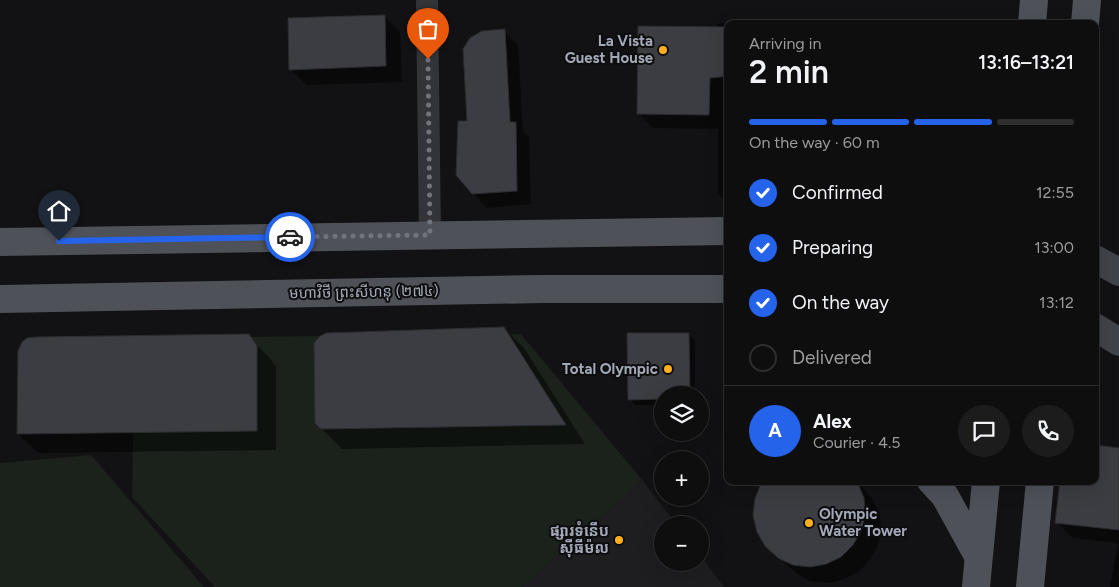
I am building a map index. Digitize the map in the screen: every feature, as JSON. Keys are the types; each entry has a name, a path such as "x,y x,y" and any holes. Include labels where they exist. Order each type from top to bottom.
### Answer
{"main road":[{"path":"1032,20 1034,0"},
{"path":"1085,20 1087,0"},
{"path":"0,242 724,231"},
{"path":"1099,261 1119,272"},
{"name":"មហាវិថី ព្រះសីហនុ (២៧៤)","path":"0,299 542,289 724,289"},
{"path":"1099,330 1119,342"},
{"path":"935,485 945,496 978,556"},
{"path":"976,587 986,485"},
{"path":"1030,587 1040,485"}],"street":[{"path":"427,0 430,235"}],"shaded area":[{"path":"521,334 643,481 522,587 215,587 132,497 135,338"},
{"path":"91,455 204,587 0,587 0,463"},
{"name":"ផ្សារទំនើប ស៊ីធីម៉ល","path":"643,481 654,495 654,506 662,506 670,516 654,516 654,571 709,571 709,567 724,587 522,587"}],"building":[{"path":"385,15 386,66 289,70 288,18"},
{"path":"638,26 724,27 724,76 710,78 709,115 637,114"},
{"path":"505,29 510,122 516,122 517,191 472,194 456,175 458,121 467,121 463,49 470,38 482,31"},
{"path":"504,327 566,425 321,429 315,423 314,343 320,336 327,333"},
{"path":"627,333 689,333 690,386 654,386 654,399 628,400"},
{"path":"249,334 257,346 257,431 17,434 18,351 22,342 27,338"},
{"path":"1099,446 1119,448 1119,530 1055,523 1060,485 1099,485"},
{"name":"Olympic Water Tower","path":"760,485 859,485 864,498 865,514 862,530 853,545 841,557 826,564 810,567 793,565 778,558 765,546 757,532 753,515 755,499"}],"way so far":[{"path":"290,237 430,235 428,59"}],"place":[{"name":"La Vista Guest House","path":"663,50"},
{"name":"Total Olympic","path":"668,369"},
{"name":"Olympic Water Tower","path":"809,523"},
{"name":"ផ្សារទំនើប ស៊ីធីម៉ល","path":"619,540"}],"route":[{"path":"59,241 290,237"}]}
